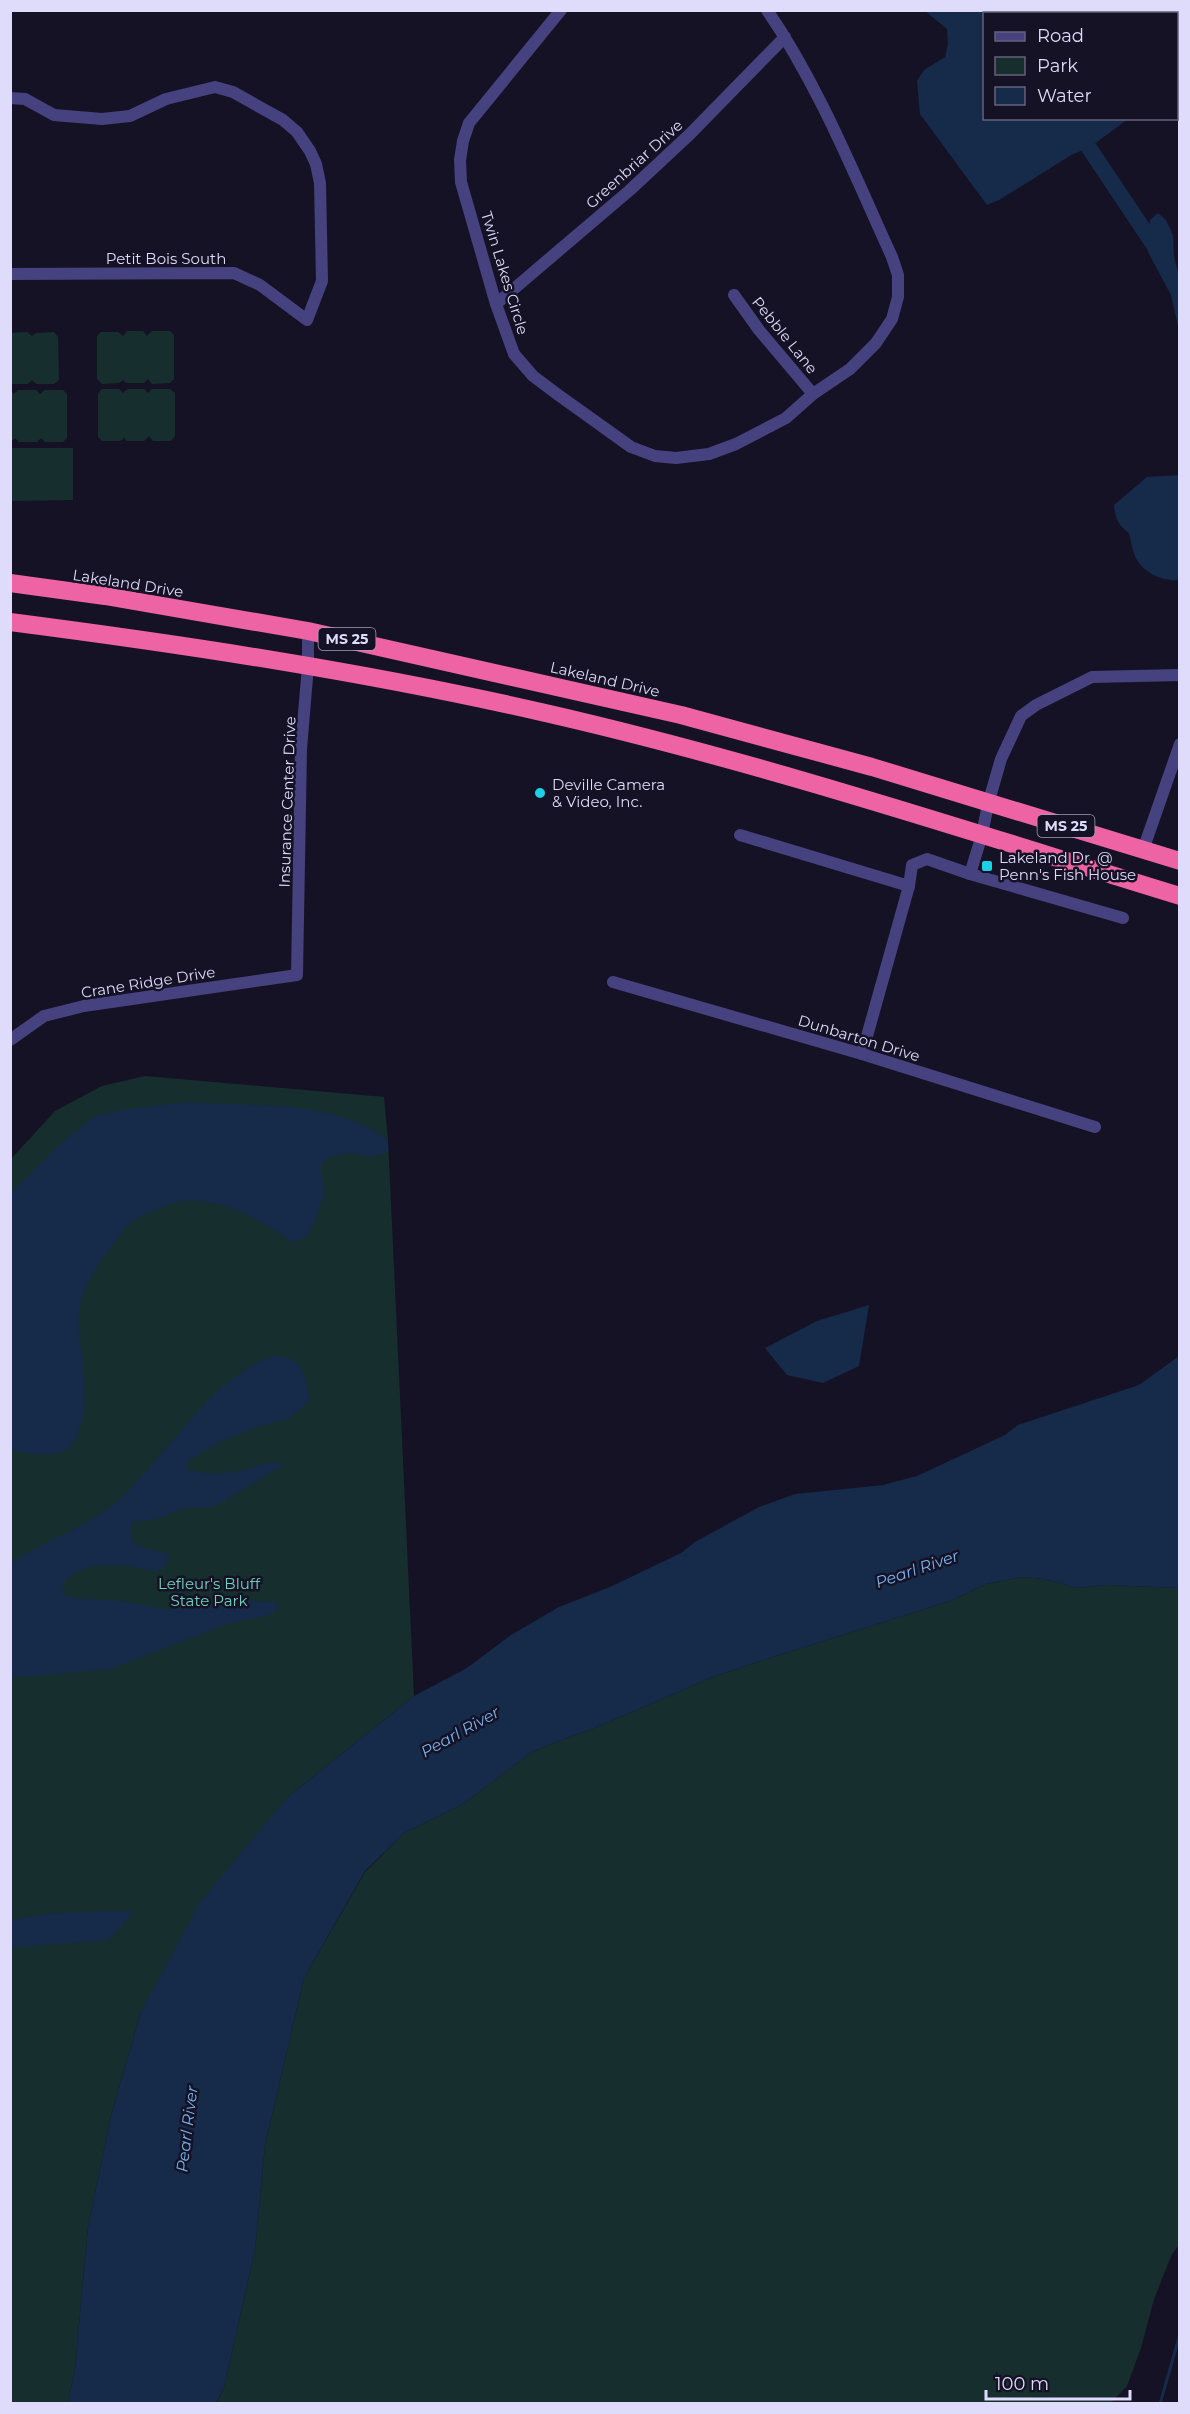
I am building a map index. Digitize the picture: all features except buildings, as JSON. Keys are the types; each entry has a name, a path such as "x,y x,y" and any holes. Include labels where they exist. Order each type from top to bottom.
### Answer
{"highway":[{"name":"Lakeland Drive","path":"10,583 308,631 681,715 872,767 1179,861"},
{"name":"MS 25","path":"10,622 308,666 453,692 675,745 857,796 1179,896"}],"street":[{"name":"Twin Lakes Circle","path":"561,10 469,123 462,141 461,182 496,304 514,354 532,376 631,447 655,456 676,458 698,456 727,447 786,418 813,394 850,369 876,343 891,319 898,297 898,275 892,256 826,114 785,37 767,10"},
{"name":"Greenbriar Drive","path":"496,304 630,190 785,37"},
{"name":"Petit Bois South","path":"10,98 25,99 54,115 102,119 129,116 166,99 215,87 233,92 283,120 297,132 316,164 320,183 322,281 307,320 260,285 234,273 10,274"},
{"name":"Pebble Lane","path":"734,295 759,330 813,394"},
{"name":"Insurance Center Drive","path":"297,975 301,749 308,666 308,631"},
{"path":"970,874 1001,759 1021,716 1036,705 1092,677 1179,675"},
{"path":"1162,677 1179,684"},
{"path":"1143,850 1179,744"},
{"path":"740,835 909,886"},
{"path":"862,1054 909,886 912,865 927,859 970,874 1124,918"},
{"name":"Crane Ridge Drive","path":"10,1040 44,1016 84,1006 297,975"},
{"name":"Dunbarton Drive","path":"613,982 862,1054 1095,1127"}],"green space":[{"path":"127,331 143,331 147,336 152,331 170,331 174,335 174,379 170,383 152,384 148,379 144,383 126,383 123,380 119,383 102,384 97,379 97,336 101,332 118,332 123,336"},
{"path":"27,332 32,336 36,333 54,332 58,337 59,380 54,384 36,384 32,380 28,384 11,384 11,333"},
{"path":"102,389 119,389 123,393 128,389 144,389 148,393 152,389 170,389 175,393 175,436 171,441 153,441 149,436 144,441 127,441 124,438 120,441 102,441 98,437 98,394"},
{"path":"18,390 36,390 40,394 45,390 63,390 67,394 67,438 63,442 45,442 41,438 37,442 19,442 15,438 11,442 11,391 14,394"},
{"path":"11,448 73,448 73,500 11,501"},
{"name":"Lefleur's Bluff State Park","path":"145,1076 384,1097 388,1140 414,1696 289,1796 141,2012 111,2116 88,2227 75,2368 68,2403 11,2404 11,1159 55,1111 102,1086"},
{"path":"1022,1577 1045,1579 1077,1588 1107,1585 1179,1588 1179,2245 1172,2254 1154,2299 1141,2348 1127,2386 1111,2403 216,2404 224,2387 255,2250 265,2145 304,1978 365,1872 404,1833 463,1804 532,1752 602,1725 710,1678 953,1600 986,1584"}],"water":[{"path":"925,11 1084,11 983,12 983,120 1127,120 1089,148 1073,154 999,200 987,205 920,114 917,81 924,70 945,57 948,44 947,29"},
{"path":"1158,213 1166,220 1173,235 1174,257 1179,275 1179,330 1171,295 1148,252 1150,220"},
{"path":"1179,475 1179,580 1173,580 1160,578 1148,572 1138,562 1129,533 1118,521 1114,505 1147,477"},
{"path":"188,1102 266,1105 318,1111 342,1117 366,1127 388,1140 388,1151 374,1156 339,1154 321,1164 325,1195 311,1230 300,1240 292,1242 254,1218 226,1206 196,1201 171,1204 145,1214 132,1222 100,1262 81,1300 79,1323 84,1397 79,1431 71,1445 60,1453 37,1454 15,1451 10,1447 11,1193 60,1144 97,1115"},
{"path":"869,1305 859,1366 823,1383 787,1375 765,1348 817,1321"},
{"path":"274,1356 283,1357 297,1364 307,1383 310,1400 290,1418 260,1426 220,1442 189,1460 186,1470 222,1473 237,1472 269,1463 285,1464 214,1507 186,1508 157,1519 132,1522 131,1537 134,1542 150,1550 165,1552 170,1558 164,1567 156,1572 119,1565 94,1566 72,1575 62,1584 64,1594 70,1598 122,1601 165,1609 187,1609 248,1601 275,1602 278,1609 269,1615 230,1623 110,1669 11,1678 11,1563 109,1508 138,1481 212,1398 252,1366"},
{"name":"Pearl River","path":"1179,1356 1179,1588 1107,1585 1077,1588 1045,1579 1022,1577 986,1584 953,1600 710,1678 602,1725 548,1745 532,1752 463,1804 404,1833 365,1871 304,1978 265,2145 255,2250 224,2387 216,2403 68,2403 75,2368 88,2227 111,2116 141,2012 201,1901 289,1796 414,1696 467,1668 511,1635 559,1607 610,1587 681,1553 695,1542 759,1507 795,1494 883,1485 917,1476 1005,1435 1018,1425 1139,1385"},
{"path":"134,1911 108,1940 11,1948 11,1920 46,1914"}],"waterway":[{"path":"1089,148 1162,257 1180,292"},
{"path":"1160,2404 1180,2334"}],"place":[{"name":"Deville Camera & Video, Inc.","path":"540,793"},
{"name":"Lakeland Dr. @ Penn's Fish House","path":"987,866"}]}
